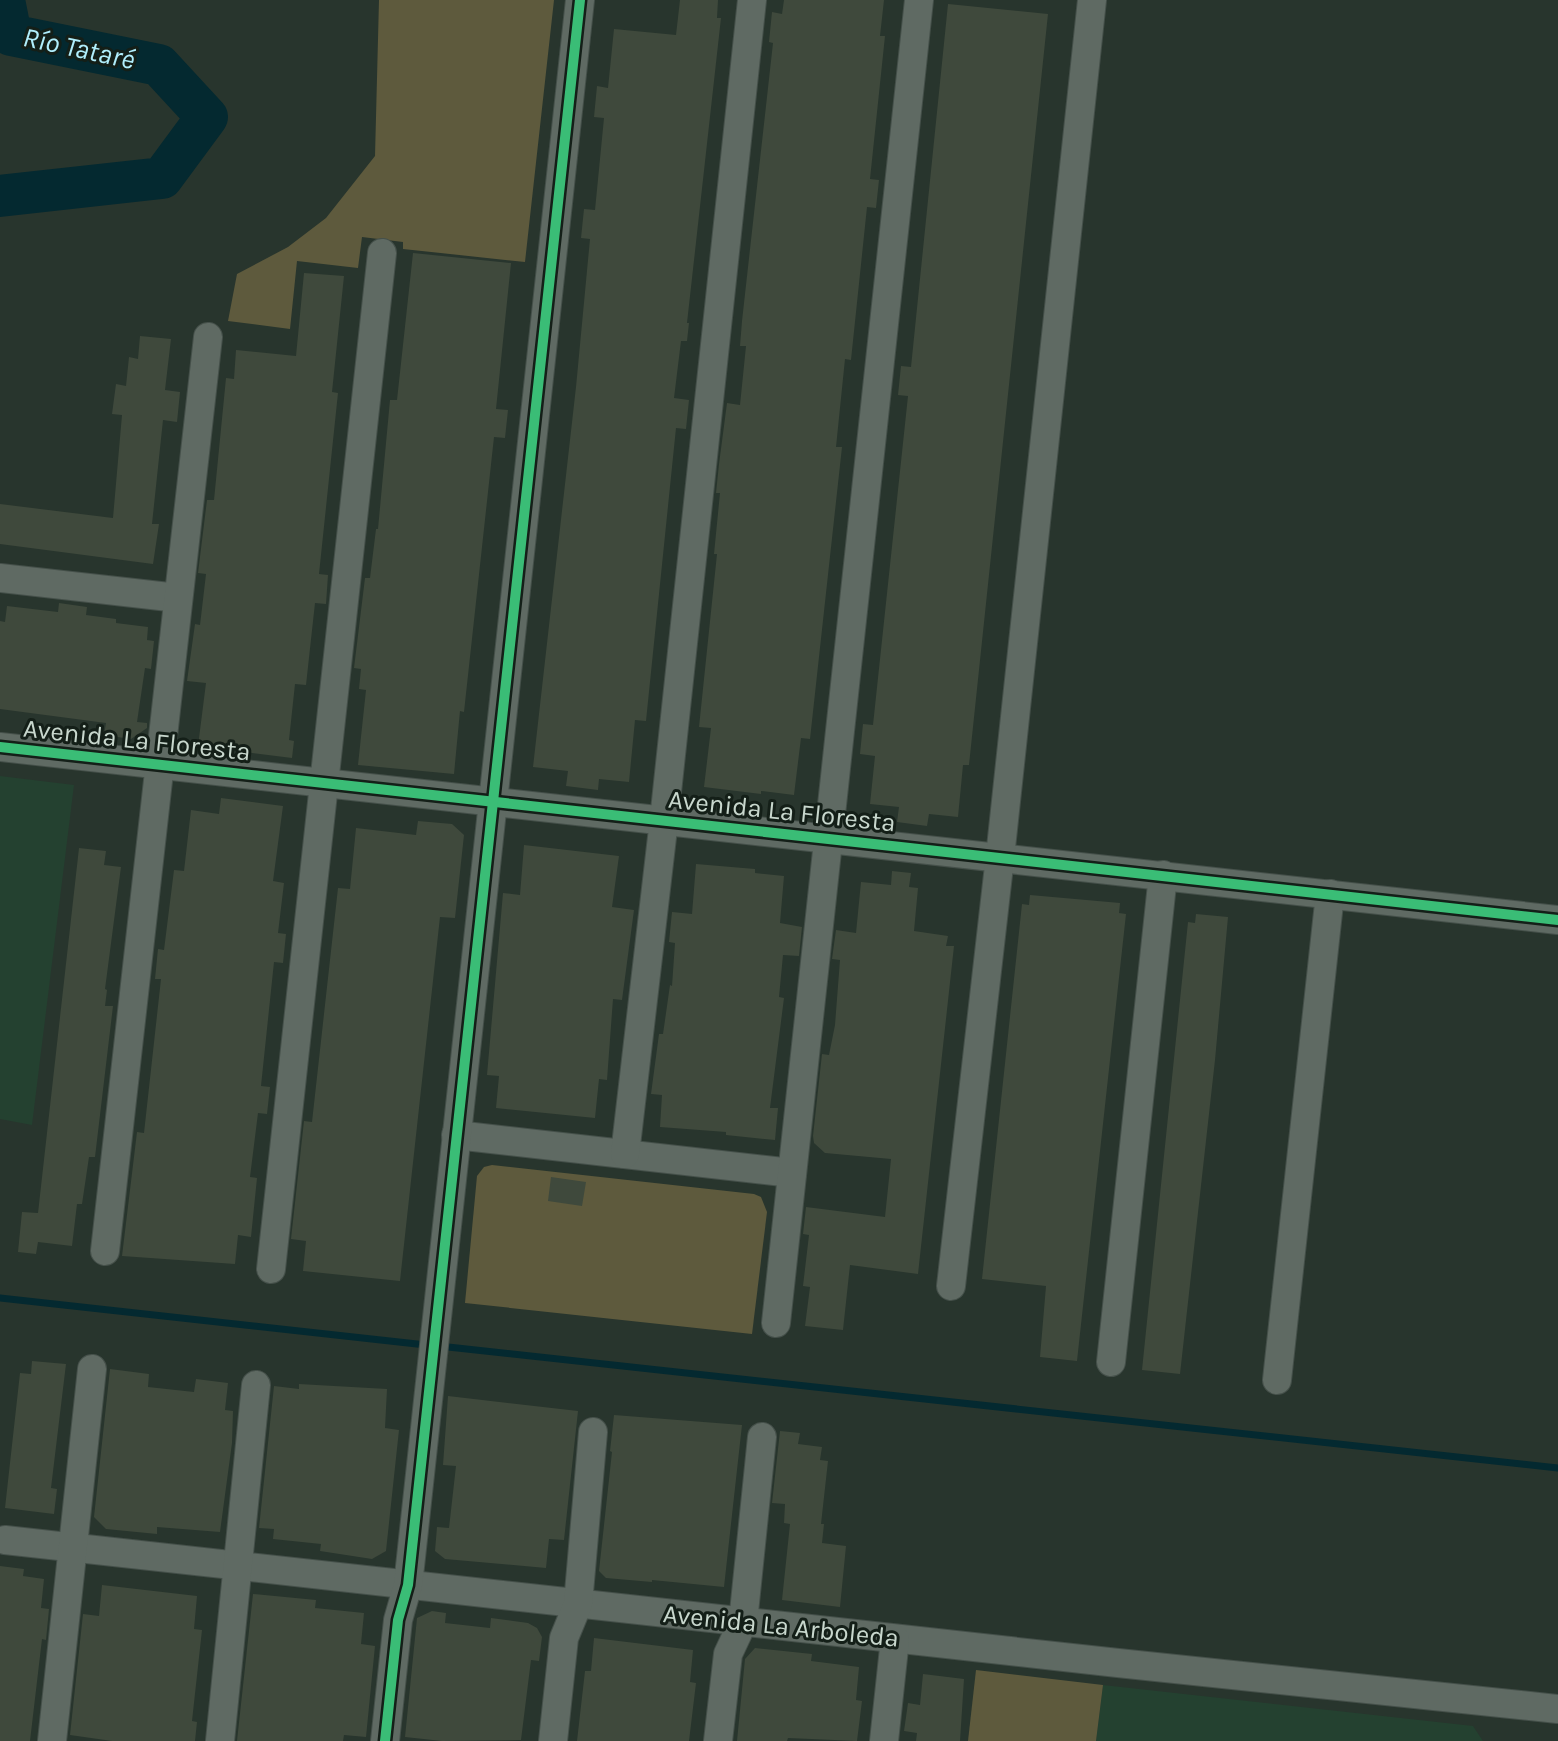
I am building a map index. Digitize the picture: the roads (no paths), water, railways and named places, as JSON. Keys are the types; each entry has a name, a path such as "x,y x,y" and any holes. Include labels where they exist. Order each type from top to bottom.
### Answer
{"street":[{"path":"385,1741 398,1620 408,1585 580,0"},
{"path":"625,1154 752,0"},
{"path":"776,1323 919,0"},
{"path":"951,1286 1092,0"},
{"path":"271,1269 382,253"},
{"path":"105,1251 208,337"},
{"path":"0,578 178,598"},
{"name":"Avenida La Floresta","path":"0,747 1558,920"},
{"path":"1111,1362 1163,875"},
{"path":"1277,1380 1330,894"},
{"path":"456,1135 792,1173"},
{"path":"52,1741 92,1369"},
{"path":"220,1741 256,1385"},
{"path":"553,1741 564,1638 578,1604 593,1432"},
{"path":"718,1741 728,1654 743,1622 762,1437"},
{"name":"Avenida La Arboleda","path":"5,1540 1558,1709"},
{"path":"884,1741 895,1639"}],"waterway":[{"name":"Río Tataré","path":"0,196 162,178 207,117 159,65 11,35 4,0"},
{"path":"0,1298 426,1345"},
{"path":"439,1346 1558,1468"}]}
